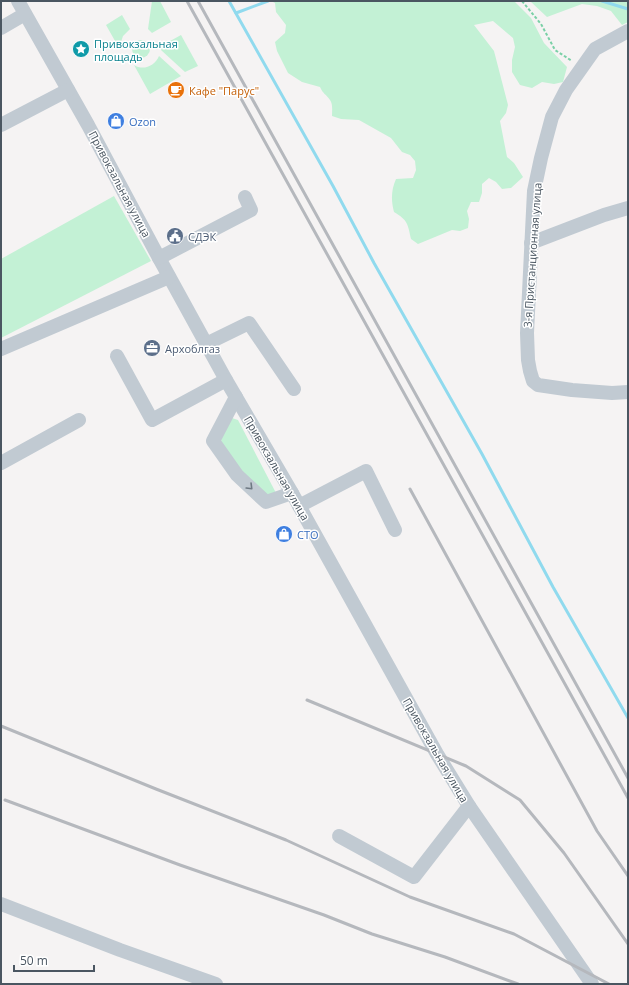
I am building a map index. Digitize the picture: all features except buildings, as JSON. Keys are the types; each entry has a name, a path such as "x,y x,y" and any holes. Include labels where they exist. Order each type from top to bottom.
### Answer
{"street":[{"name":"Привокзальная улица","path":"18,1 226,380 292,493 437,754 469,806 592,984"},
{"path":"1,28 25,14"},
{"name":"3-я Пристанционная улица","path":"628,31 595,49 566,90 552,117 534,191 527,333 528,360 533,381 538,385 544,387 612,393 628,392"},
{"path":"1,125 68,90"},
{"path":"159,258 251,210 245,197"},
{"path":"531,243 604,215 628,208"},
{"path":"1,349 169,277"},
{"path":"206,344 249,322 294,389"},
{"path":"117,356 152,420 211,383 226,380"},
{"path":"236,397 213,441 237,475 266,502 292,493"},
{"path":"1,463 79,420"},
{"path":"299,506 366,471 395,530"},
{"path":"339,836 414,877 469,806"},
{"path":"1,904 120,950 216,984"}],"path":[{"path":"522,1 541,24 556,50 581,68"}],"green space":[{"path":"152,1 160,1 171,22 152,33 148,29"},
{"path":"271,1 514,1 531,18 544,43 567,67 563,82 554,84 542,82 532,88 520,85 512,72 512,60 515,47 513,38 493,21 474,25 494,51 508,105 506,113 500,121 507,157 514,163 523,177 511,188 502,189 496,182 489,178 482,184 482,193 479,202 471,202 467,211 469,219 468,228 460,231 452,230 418,244 411,239 405,220 394,212 392,204 392,191 396,179 413,178 416,170 415,161 410,155 402,152 391,138 359,120 341,119 332,116 331,102 320,87 302,82 288,73 277,51 275,42 285,33 286,25 276,12 275,3"},
{"path":"530,1 628,1 628,22 622,25 611,11 597,6 582,4 547,17"},
{"path":"122,15 130,29 123,36 119,48 106,25"},
{"path":"181,35 198,66 185,72 161,50 161,46"},
{"path":"141,40 147,43 150,49 147,55 141,58 135,55 132,49 135,43"},
{"path":"159,56 181,76 150,94 134,65 141,68 152,65"},
{"path":"114,196 151,261 1,338 1,259"},
{"path":"232,418 238,420 276,493 268,497 261,494 222,447 221,439"}],"waterway":[{"path":"229,1 482,454 553,587 628,718"},
{"path":"236,13 268,1"},
{"path":"602,1 628,9"}],"railway":[{"path":"187,1 628,798"},
{"path":"198,1 628,778"},
{"path":"410,489 597,831 628,876"},
{"path":"307,700 466,766 520,800 564,853 628,944"},
{"path":"1,726 286,840 410,897 514,934 609,984"},
{"path":"5,800 180,865 324,915 372,934 445,957 518,984"}],"place":[{"name":"Привокзальная площадь","path":"81,49"},
{"name":"Кафе \"Парус\"","path":"176,90"},
{"name":"Ozon","path":"116,121"},
{"name":"СДЭК","path":"175,236"},
{"name":"Архоблгаз","path":"152,348"},
{"name":"СТО","path":"284,534"}]}
